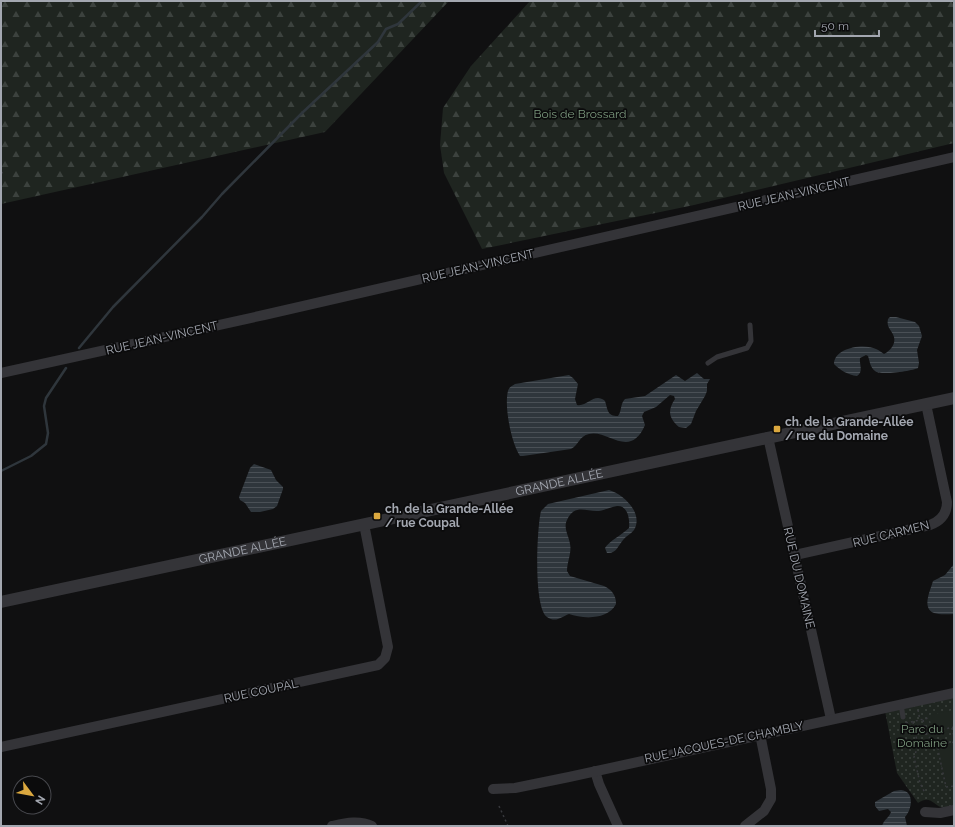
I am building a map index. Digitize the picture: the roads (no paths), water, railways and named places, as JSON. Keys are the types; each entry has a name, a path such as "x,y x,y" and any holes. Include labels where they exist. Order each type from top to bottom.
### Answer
{"street":[{"name":"RUE JEAN-VINCENT","path":"1,373 264,315 954,157"},
{"name":"GRANDE ALLÉE","path":"1,602 954,398"},
{"name":"RUE CARMEN","path":"795,555 930,525 941,519 946,511 947,502 926,404"},
{"name":"RUE DU DOMAINE","path":"768,437 831,719"},
{"name":"RUE COUPAL","path":"1,747 378,665 386,656 388,647 364,524"},
{"name":"RUE JACQUES-DE CHAMBLY","path":"493,789 521,787 954,692"},
{"path":"745,826 767,808 771,795 760,734"},
{"path":"594,771 618,826"},
{"path":"925,812 940,813 954,810"},
{"path":"332,826 352,822 364,823 372,826"}],"lane":[{"path":"708,363 717,357 747,348 751,341 750,325"},
{"path":"901,704 903,717"}],"waterway":[{"path":"79,348 113,307 302,113 378,42 386,29 398,24 422,1"},
{"path":"1,471 31,456 46,444 48,433 44,406 46,398 66,368"}],"place":[{"name":"ch. de la Grande-Allée / rue du Domaine","path":"777,429"},
{"name":"ch. de la Grande-Allée / rue Coupal","path":"377,516"}],"park label":[{"name":"Bois de Brossard","path":"580,114"},
{"name":"Parc du Domaine","path":"922,736"}]}
